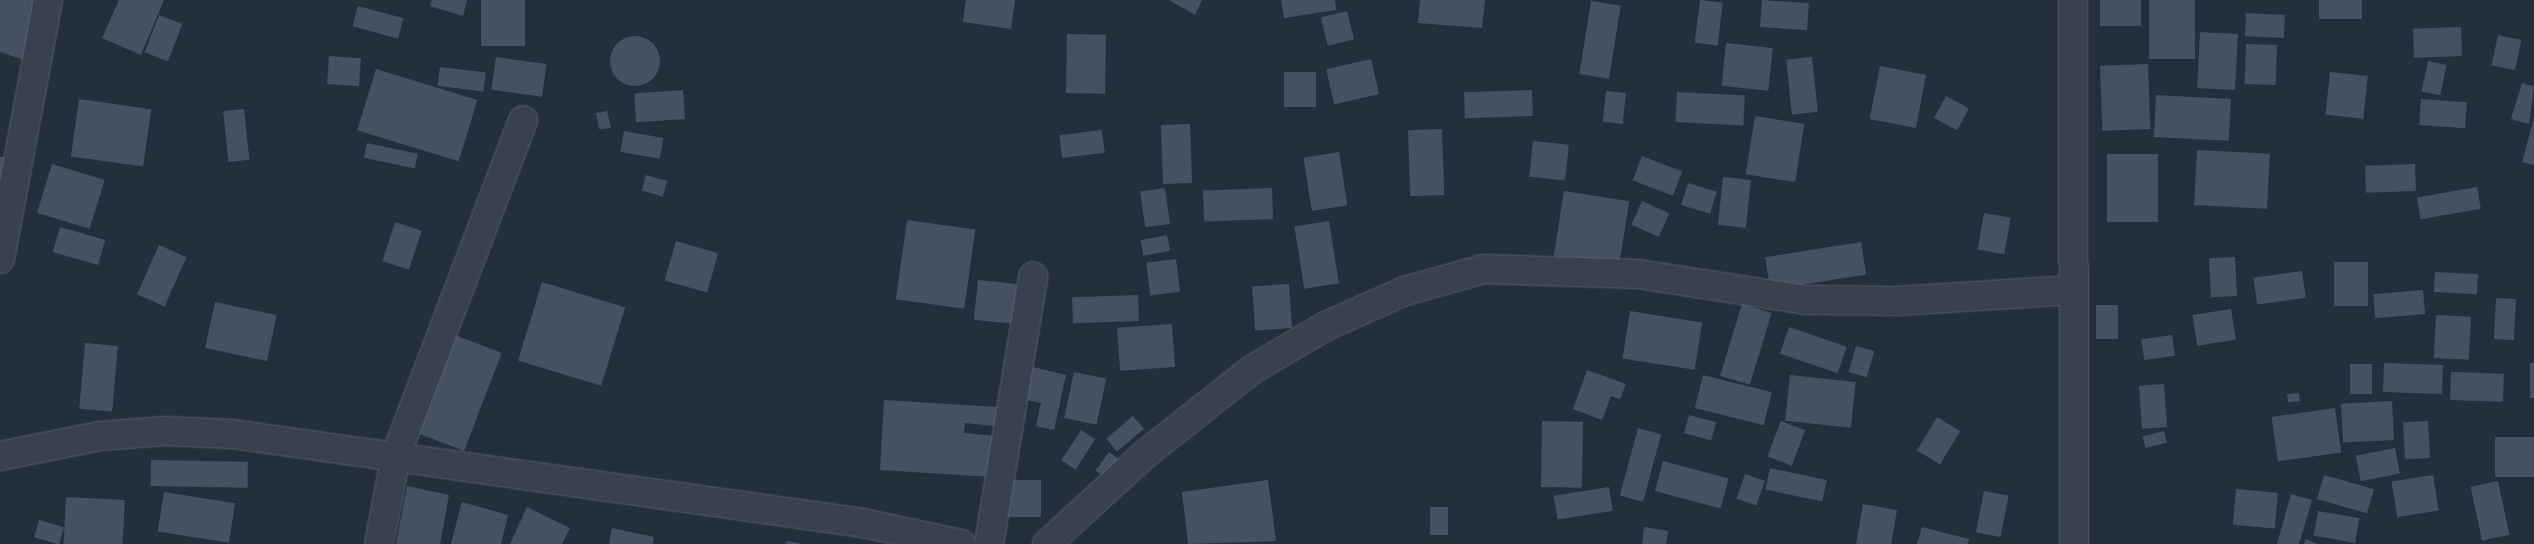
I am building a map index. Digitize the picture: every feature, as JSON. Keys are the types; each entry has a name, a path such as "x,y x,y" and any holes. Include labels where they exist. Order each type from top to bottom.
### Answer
{"street":[{"path":"0,259 48,0"},
{"path":"2073,0 2074,544"},
{"path":"379,544 396,455 524,120"},
{"path":"1047,544 1144,454 1253,369 1326,326 1405,291 1484,269 1638,274 1806,300 1897,301 2073,290"},
{"path":"989,544 1033,277"},
{"path":"0,456 100,436 165,431 232,434 396,455 863,523 961,544"}],"building":[{"path":"0,0 56,0 42,66 0,52"},
{"path":"119,0 164,0 141,55 102,38"},
{"path":"432,0 467,0 463,16 430,6"},
{"path":"481,0 525,0 525,46 481,46"},
{"path":"966,0 1015,0 1011,29 963,22"},
{"path":"1169,0 1202,0 1195,15"},
{"path":"1281,0 1335,0 1336,10 1284,18"},
{"path":"1420,0 1485,0 1482,28 1418,23"},
{"path":"1700,0 1723,3 1718,45 1695,43"},
{"path":"1762,0 1809,3 1807,30 1760,27"},
{"path":"2100,0 2141,0 2141,26 2100,26"},
{"path":"2149,0 2195,0 2195,59 2149,59"},
{"path":"2319,0 2362,0 2362,19 2319,19"},
{"path":"1591,1 1621,6 1609,79 1579,74"},
{"path":"358,6 403,18 398,38 353,26"},
{"path":"1347,11 1354,39 1328,46 1321,18"},
{"path":"2246,13 2285,15 2284,38 2245,36"},
{"path":"159,15 182,24 168,61 145,52"},
{"path":"2461,27 2462,56 2414,58 2413,29"},
{"path":"2200,32 2238,34 2235,90 2197,88"},
{"path":"1067,34 1106,35 1105,94 1066,93"},
{"path":"2498,35 2521,40 2515,70 2492,65"},
{"path":"635,36 644,38 655,47 660,61 658,70 649,81 635,86 626,84 615,75 610,61 612,52 621,41"},
{"path":"1726,43 1773,48 1768,91 1722,86"},
{"path":"2246,44 2277,45 2276,85 2245,84"},
{"path":"329,56 361,58 359,86 327,84"},
{"path":"496,57 547,64 542,97 491,90"},
{"path":"1812,57 1818,112 1792,114 1786,60"},
{"path":"1371,59 1379,94 1334,104 1326,69"},
{"path":"2428,61 2447,65 2440,95 2422,91"},
{"path":"2148,64 2150,129 2102,131 2100,66"},
{"path":"1880,66 1926,75 1916,128 1870,119"},
{"path":"440,67 486,73 483,91 438,86"},
{"path":"376,69 477,100 459,161 357,130"},
{"path":"1284,72 1316,72 1316,107 1284,107"},
{"path":"2330,72 2368,76 2363,119 2326,115"},
{"path":"2522,83 2534,87 2529,124 2511,119"},
{"path":"683,90 685,119 636,122 634,93"},
{"path":"1532,90 1533,116 1465,118 1464,92"},
{"path":"1606,91 1626,93 1623,124 1603,122"},
{"path":"1677,92 1745,96 1743,126 1675,122"},
{"path":"2156,95 2231,99 2229,141 2154,137"},
{"path":"1946,96 1969,108 1957,130 1934,118"},
{"path":"79,99 151,109 143,167 71,156"},
{"path":"2421,99 2467,102 2465,128 2419,125"},
{"path":"244,109 249,160 228,162 223,111"},
{"path":"607,111 611,128 599,129 596,113"},
{"path":"1755,116 1804,124 1795,182 1746,174"},
{"path":"2534,118 2534,165 2522,162"},
{"path":"1190,124 1192,183 1163,184 1161,125"},
{"path":"1442,129 1444,195 1410,196 1408,130"},
{"path":"1102,130 1105,153 1062,158 1059,135"},
{"path":"624,131 663,138 660,159 620,152"},
{"path":"1533,141 1569,145 1565,181 1529,177"},
{"path":"367,143 418,154 415,168 364,158"},
{"path":"2197,150 2270,154 2267,209 2194,205"},
{"path":"1339,152 1347,205 1312,211 1303,158"},
{"path":"2107,154 2158,154 2158,222 2107,222"},
{"path":"1642,156 1682,171 1673,196 1633,180"},
{"path":"0,157 5,157 0,203"},
{"path":"52,164 105,180 90,229 37,213"},
{"path":"2415,164 2416,191 2366,193 2365,166"},
{"path":"646,175 667,181 663,196 642,190"},
{"path":"1723,177 1751,180 1746,228 1718,225"},
{"path":"1688,183 1717,192 1710,214 1681,205"},
{"path":"2477,187 2481,209 2421,219 2417,198"},
{"path":"1165,188 1170,224 1145,227 1140,191"},
{"path":"1272,188 1273,219 1204,221 1203,190"},
{"path":"1564,191 1629,201 1619,267 1554,256"},
{"path":"1642,201 1669,213 1659,237 1631,225"},
{"path":"1984,213 2011,218 2004,254 1978,249"},
{"path":"907,220 975,230 964,309 896,299"},
{"path":"1329,221 1339,283 1304,289 1294,226"},
{"path":"395,222 422,231 409,270 382,261"},
{"path":"60,227 105,240 98,265 53,252"},
{"path":"1167,235 1170,251 1144,256 1140,240"},
{"path":"676,241 718,253 707,293 665,280"},
{"path":"1861,242 1866,275 1770,290 1765,257"},
{"path":"159,245 186,257 164,307 137,294"},
{"path":"2235,257 2237,296 2211,297 2209,258"},
{"path":"1176,259 1180,292 1150,295 1146,263"},
{"path":"2334,262 2368,262 2368,306 2334,306"},
{"path":"2302,271 2306,298 2257,305 2253,278"},
{"path":"2435,272 2478,274 2477,294 2434,292"},
{"path":"978,280 1017,284 1013,324 974,320"},
{"path":"542,282 625,307 601,386 518,360"},
{"path":"1289,284 1292,328 1255,330 1252,287"},
{"path":"2423,290 2425,314 2375,318 2373,294"},
{"path":"1138,295 1139,321 1073,323 1072,297"},
{"path":"2496,298 2516,299 2514,340 2494,339"},
{"path":"215,302 277,315 267,361 205,348"},
{"path":"1742,304 1772,313 1750,385 1720,376"},
{"path":"2096,305 2118,305 2118,339 2096,339"},
{"path":"2231,309 2236,340 2197,346 2192,315"},
{"path":"1630,311 1702,322 1695,370 1622,358"},
{"path":"2436,315 2471,317 2469,360 2434,358"},
{"path":"1172,324 1175,367 1120,371 1117,328"},
{"path":"1789,327 1847,347 1838,373 1780,353"},
{"path":"455,335 502,353 464,451 417,433"},
{"path":"2172,335 2175,356 2144,360 2141,339"},
{"path":"85,343 118,346 112,412 79,409"},
{"path":"1856,346 1874,351 1867,377 1849,372"},
{"path":"2384,363 2443,365 2442,394 2383,392"},
{"path":"2530,363 2534,363 2534,398 2530,398"},
{"path":"2350,364 2372,364 2372,394 2350,394"},
{"path":"1029,366 1066,375 1054,430 1036,426 1041,403 1022,399"},
{"path":"1587,370 1626,384 1620,399 1611,396 1602,420 1573,409"},
{"path":"1074,372 1106,379 1097,425 1064,418"},
{"path":"2451,372 2504,374 2503,402 2450,400"},
{"path":"1703,375 1772,392 1764,425 1695,408"},
{"path":"1790,375 1856,382 1851,428 1785,421"},
{"path":"2164,384 2167,427 2142,429 2139,386"},
{"path":"2299,393 2300,401 2288,402 2287,394"},
{"path":"884,400 997,407 995,426 965,423 964,433 995,436 993,477 880,470"},
{"path":"2392,401 2394,440 2343,443 2341,404"},
{"path":"2335,408 2341,453 2278,461 2272,417"},
{"path":"1689,415 1716,422 1711,441 1684,433"},
{"path":"1133,416 1144,429 1117,452 1106,438"},
{"path":"1937,417 1960,431 1940,464 1917,450"},
{"path":"1542,421 1583,422 1582,488 1541,487"},
{"path":"1781,421 1805,430 1792,466 1767,456"},
{"path":"2428,421 2430,458 2405,459 2403,422"},
{"path":"1638,428 1661,434 1643,502 1620,496"},
{"path":"1081,430 1095,439 1076,469 1061,460"},
{"path":"2164,431 2167,443 2146,448 2143,436"},
{"path":"2495,437 2534,437 2534,477 2495,477"},
{"path":"2395,448 2400,474 2361,481 2356,456"},
{"path":"1109,452 1124,463 1111,482 1095,471"},
{"path":"151,460 248,462 248,488 151,486"},
{"path":"1663,461 1729,479 1721,509 1655,491"},
{"path":"1770,468 1827,480 1822,502 1765,490"},
{"path":"1745,474 1765,481 1756,505 1737,499"},
{"path":"2324,475 2374,489 2367,513 2317,499"},
{"path":"2433,475 2439,511 2397,517 2392,482"},
{"path":"1008,480 1041,480 1041,517 1008,517"},
{"path":"1268,480 1276,541 1188,544 1182,492"},
{"path":"2498,481 2509,535 2482,541 2471,487"},
{"path":"407,486 449,495 440,544 396,544"},
{"path":"1609,487 1613,511 1557,519 1554,496"},
{"path":"2236,489 2278,493 2275,529 2233,525"},
{"path":"1984,491 2009,496 2001,537 1976,532"},
{"path":"164,492 235,503 229,543 158,532"},
{"path":"2291,494 2312,500 2299,544 2277,544"},
{"path":"66,497 125,500 123,544 64,544"},
{"path":"462,502 508,515 501,544 451,544"},
{"path":"1863,504 1897,510 1891,544 1856,544"},
{"path":"527,507 570,528 562,544 510,544"},
{"path":"1430,507 1448,507 1448,535 1430,535"},
{"path":"2318,511 2359,518 2355,543 2314,536"},
{"path":"39,520 64,527 59,544 34,537"},
{"path":"1644,527 1668,531 1666,544 1642,544"},
{"path":"1922,527 1969,539 1968,544 1917,544"},
{"path":"612,528 654,537 653,544 609,544"},
{"path":"2306,539 2317,544 2304,544"},
{"path":"787,541 799,543 799,544 786,544"}]}
